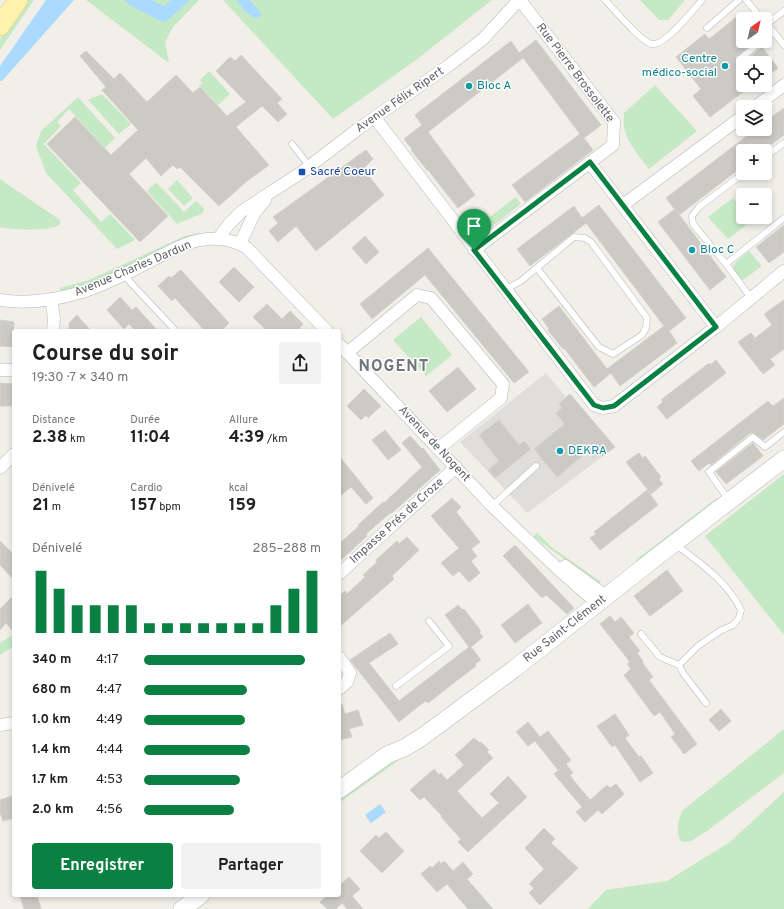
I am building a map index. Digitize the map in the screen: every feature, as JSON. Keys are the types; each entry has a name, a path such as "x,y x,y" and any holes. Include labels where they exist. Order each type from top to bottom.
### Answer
{"main road":[{"path":"0,26 18,0"},
{"name":"Rue Saint-Clément","path":"341,789 387,755 406,747 427,733 514,669 674,543 784,459"},
{"path":"182,909 198,897"}],"street":[{"name":"Avenue Félix Ripert","path":"218,239 229,224 242,211 310,167 483,39 519,0"},
{"name":"Rue Pierre Brossolette","path":"474,250 613,146 614,122 519,0"},
{"path":"764,100 784,85"},
{"path":"375,118 474,250 594,405 603,408 614,406 716,327 784,271"},
{"path":"623,205 736,121"},
{"path":"590,162 716,327"},
{"name":"Avenue Félix Ripert","path":"240,244 254,214 273,192"},
{"path":"218,239 240,244 247,248 325,329"},
{"name":"Avenue Charles Dardun","path":"0,300 32,301 51,299 83,292 125,274 188,243 218,239"},
{"path":"343,348 417,295 431,298 503,384 501,398 438,449"},
{"path":"51,299 54,318 53,329"},
{"name":"Avenue de Nogent","path":"343,348 492,506 530,542 602,600"},
{"path":"0,370 12,370"},
{"path":"0,468 12,456"},
{"name":"Impasse Prés de Croze","path":"341,572 456,467"},
{"path":"341,660 350,673 347,682 341,687"},
{"path":"0,725 12,723"}],"lane":[{"path":"605,0 645,41 652,44 659,43 667,37 702,0"},
{"path":"707,28 739,0"},
{"path":"746,0 756,12"},
{"path":"772,19 784,11"},
{"path":"772,30 784,45"},
{"path":"744,56 753,48"},
{"path":"772,152 784,143"},
{"path":"292,144 310,167"},
{"path":"736,179 699,207 692,216 693,224 726,264 751,298"},
{"path":"726,264 784,218"},
{"path":"505,290 521,281 574,237 585,238 591,242 648,318 646,328 642,335 613,354 599,347 537,268"},
{"path":"125,274 130,282 174,329"},
{"path":"729,501 709,472 753,437 765,447 784,432"},
{"path":"492,506 536,466"},
{"path":"674,543 718,578 737,600 742,610 740,618 733,625 720,631 698,646 679,664"},
{"path":"396,686 449,646 429,621"},
{"path":"642,634 660,657 679,664 683,673 706,703"}],"shaded area":[{"path":"546,373 566,397 569,394 615,447 527,513 460,442"}],"green space":[{"path":"26,0 34,0 0,50 0,39"},
{"path":"86,0 199,0 173,27 165,42 169,63"},
{"path":"223,0 492,0 416,60 333,119"},
{"path":"640,0 685,0 668,20 659,20"},
{"path":"209,71 230,94 218,105 199,85 203,83 200,80"},
{"path":"655,85 697,131 649,169 634,150 627,137 624,113"},
{"path":"102,94 131,124 119,134 88,100"},
{"path":"78,97 115,138 105,148 69,109 57,122 61,126 44,144 81,183 73,190 101,222 110,214 135,240 117,249 46,173 36,146 41,131"},
{"path":"0,179 60,220 60,224 56,227 40,229 13,229 0,227"},
{"path":"177,180 193,198 184,206 168,189"},
{"path":"156,182 184,212 196,201 204,209 203,213 177,224 147,191"},
{"path":"516,197 521,204 485,232 475,229 468,218 471,216 483,222"},
{"path":"733,198 736,201 736,224 747,224 728,239 708,217"},
{"path":"199,233 200,235 165,248 97,281 61,292 60,288 89,280 185,236"},
{"path":"749,251 762,266 743,280 732,270 735,263"},
{"path":"421,317 452,355 426,376 393,340"},
{"path":"784,474 784,635 705,536"},
{"path":"717,498 719,500 636,564 637,559"},
{"path":"536,532 553,548 601,582 599,584 534,537"},
{"path":"12,635 12,647 0,655 0,643"},
{"path":"784,729 784,773 707,831 691,841 684,842 680,840 678,825 682,811"},
{"path":"398,758 399,760 341,802 341,796 390,760"},
{"path":"784,792 784,909 588,909 606,890 667,881 730,842"}],"water":[{"path":"46,0 74,0 2,81 0,81 0,66"},
{"path":"124,0 151,0 164,6 171,0 190,0 168,20 163,22 131,6"},
{"path":"236,0 250,0 260,12 261,15 259,18 255,18 246,12"},
{"path":"380,804 386,812 371,823 365,815"}],"building":[{"name":"Centre médico-social","path":"736,18 736,48 747,48 736,56 736,92 743,92 710,117 693,96 701,89 676,57 705,34 709,39"},
{"path":"536,40 601,125 584,138 593,150 525,202 512,185 580,134 521,55 523,58 428,132 475,195 458,208 411,150 412,149 404,139 422,125 415,115 511,41 519,53"},
{"path":"761,48 763,48 769,56 751,56"},
{"path":"86,51 114,79 120,73 147,102 176,75 193,93 200,87 227,116 246,102 216,71 230,57 235,61 241,55 282,99 277,103 287,114 278,122 262,106 236,127 269,165 247,181 219,206 180,167 177,169 173,165 161,176 146,158 129,174 168,216 140,242 47,144 75,117 111,155 138,130 102,90 106,87 80,56"},
{"path":"772,60 778,68 772,73"},
{"path":"784,108 784,135 772,144 736,144 747,136 772,136 772,117"},
{"path":"736,144 736,171 679,215 666,198"},
{"path":"366,150 373,159 363,169 384,195 316,251 296,226 278,242 269,231 278,223 273,217"},
{"path":"599,205 686,318 669,331 677,343 620,386 611,373 594,387 548,330 549,329 542,319 559,306 607,369 664,326 586,223 530,266 517,249 574,206 582,218"},
{"name":"Bloc C","path":"675,209 726,277 710,290 658,222"},
{"path":"784,225 784,252 769,263 756,247"},
{"path":"365,236 379,252 366,264 352,248"},
{"path":"428,248 529,372 514,383 425,275 372,319 360,304"},
{"path":"234,267 254,287 239,302 219,282"},
{"path":"181,270 229,323 223,329 203,329 175,298 172,301 158,286 169,276 171,278"},
{"path":"120,297 132,310 136,307 156,329 134,329 129,324 124,329 107,310"},
{"path":"784,300 784,349 770,359 775,365 763,374 738,342 751,333 755,338 772,325 764,314"},
{"path":"267,304 282,319 290,311 303,324 299,329 265,329 253,317"},
{"path":"77,315 89,329 69,329 69,323"},
{"path":"0,320 14,322 14,329 12,329 12,347 0,346"},
{"path":"716,360 726,373 667,419 657,407 663,402 661,400 709,363 710,365"},
{"path":"458,367 476,389 447,412 429,391"},
{"path":"0,383 12,384 12,406 0,406"},
{"path":"364,389 381,406 368,418 366,415 361,420 347,406"},
{"path":"570,394 615,447 602,456 599,452 593,457 588,451 557,477 534,449 565,424 556,413 562,408 559,404"},
{"path":"784,398 784,424 763,440 754,433 750,433 711,465 709,463 699,471 691,461 768,401 773,406"},
{"path":"499,420 519,445 524,441 531,449 495,478 488,470 499,461 479,435"},
{"path":"385,430 401,450 388,460 372,440"},
{"path":"410,436 422,449 423,448 440,470 366,534 367,536 341,560 341,542 422,467 402,443"},
{"path":"753,443 763,456 726,484 716,472"},
{"path":"639,453 643,458 645,456 661,477 659,479 663,484 651,494 626,462"},
{"path":"341,458 373,498 366,504 351,487 341,495"},
{"path":"647,490 658,505 600,550 590,538 596,534 594,532"},
{"path":"452,498 461,507 456,512 480,542 471,549 477,556 471,561 480,573 469,582 459,571 453,576 441,563 459,548 431,516"},
{"path":"407,537 419,550 392,576 394,579 341,625 341,594 345,591 347,594 365,577 363,575 377,562 376,560 397,541 399,544"},
{"path":"0,541 12,553 12,578 0,565"},
{"path":"515,545 574,608 567,614 546,595 542,598 503,556"},
{"path":"667,570 683,591 650,616 634,596"},
{"path":"12,597 12,630 6,623 0,630 0,609"},
{"path":"528,604 542,623 515,643 501,625"},
{"path":"458,605 463,610 464,609 481,631 479,632 483,637 471,647 481,660 475,664 476,666 428,703 426,701 399,722 350,660 390,633 398,644 369,663 399,701 469,647 445,615"},
{"path":"610,616 615,622 621,617 634,633 629,637 640,651 637,653 653,677 649,680 697,744 684,754 671,737 675,734 660,712 654,716 624,675 631,669 627,664 630,662 600,624"},
{"path":"341,704 345,714 358,710 363,725 349,729 352,737 341,740"},
{"path":"721,709 731,721 719,731 709,720"},
{"path":"615,714 629,735 625,738 639,757 641,756 653,773 640,782 615,745 612,747 597,726"},
{"path":"528,722 540,737 548,731 571,760 558,770 535,741 528,746 516,732"},
{"path":"474,738 480,743 481,742 489,750 487,752 493,758 457,791 482,818 499,803 490,794 508,776 527,797 468,852 458,842 461,839 441,817 442,816 424,797 420,800 410,790 434,769 439,775 441,773 447,780 464,765 455,755"},
{"path":"566,764 573,773 570,775 574,781 590,800 607,785 610,788 616,784 624,794 602,814 598,810 585,822 576,812 582,807 554,774"},
{"path":"12,796 12,819 3,821 0,812 0,800"},
{"path":"544,828 555,839 551,843 578,868 540,905 529,893 534,888 529,884 544,869 525,848"},
{"path":"386,832 404,851 382,873 360,851 376,835 379,838"},
{"path":"439,861 441,864 444,861 453,871 463,862 473,874 467,879 493,909 468,909 447,884 437,892 421,874 430,866 432,868"},
{"path":"349,877 360,889 352,896 363,909 347,909 342,903 336,909 327,909 320,902 326,897 341,897 341,884"},
{"path":"21,897 38,897 41,909 24,909"}],"place":[{"name":"Centre médico-social","path":"725,66"},
{"name":"Bloc A","path":"469,86"},
{"name":"Sacré Coeur","path":"302,172"},
{"name":"Bloc C","path":"692,250"},
{"name":"DEKRA","path":"560,451"}],"district":[{"name":"NOGENT","path":"394,367"}],"route":[{"path":"590,162 716,327 614,406 603,408 594,405 474,250 590,162"}]}
